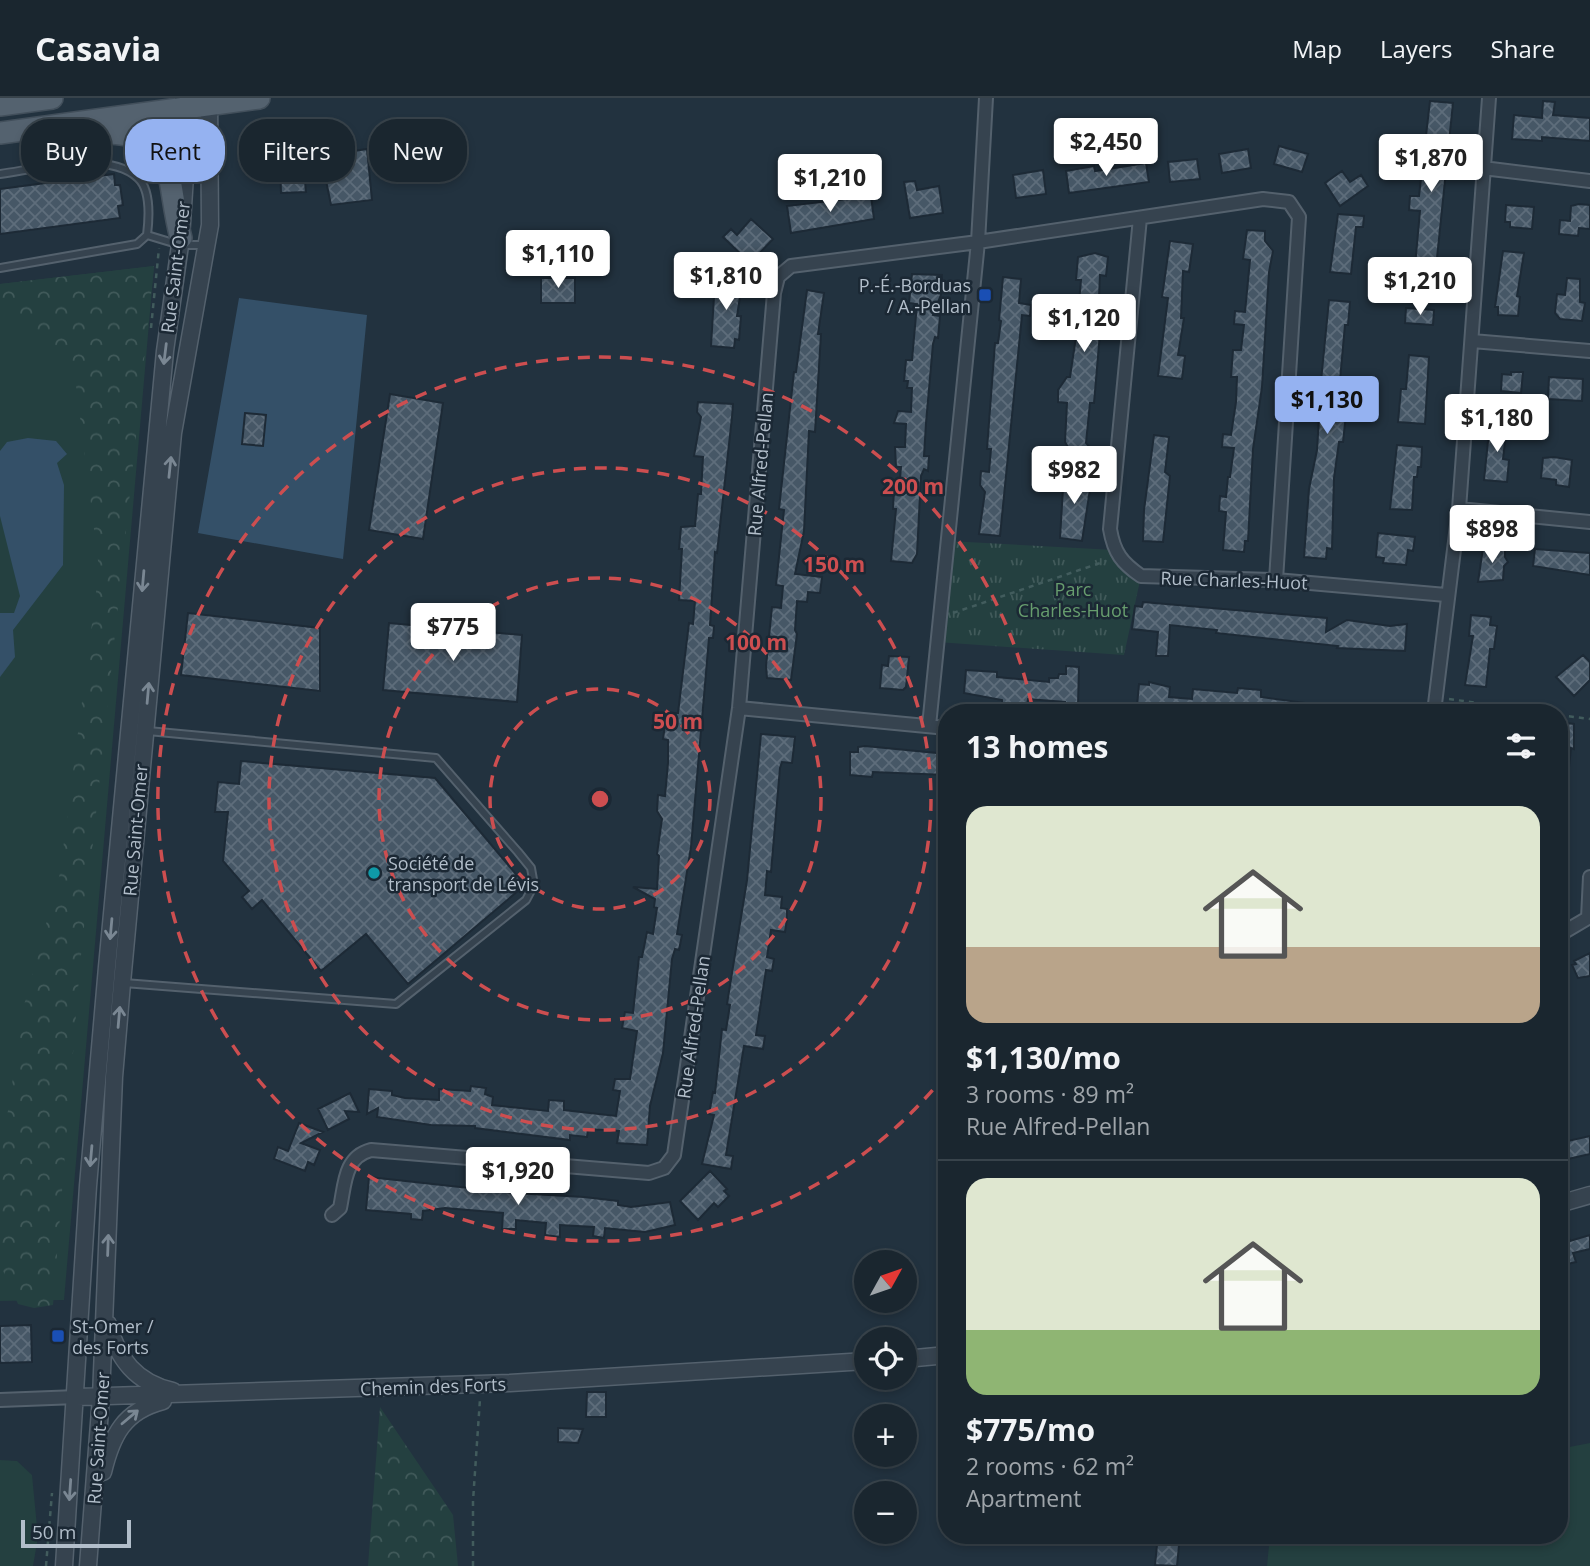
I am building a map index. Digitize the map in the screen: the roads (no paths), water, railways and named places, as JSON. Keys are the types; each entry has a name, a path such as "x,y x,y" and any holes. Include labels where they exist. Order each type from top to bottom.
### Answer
{"main road":[{"path":"0,105 52,98"},
{"path":"91,119 184,103 258,98"},
{"path":"0,133 21,130"},
{"path":"111,132 132,135 152,146 161,155 172,178 181,242"}],"street":[{"path":"929,726 978,242 986,98"},
{"path":"1435,704 1446,595 1459,509 1489,98"},
{"name":"Rue Saint-Omer","path":"88,1566 102,1397 114,1077 173,433 208,245 212,173 210,101"},
{"name":"Rue Saint-Omer","path":"64,1566 88,1185 107,967 165,351 181,242 184,103"},
{"path":"1483,168 1590,181"},
{"name":"Rue Alfred-Pellan","path":"332,1215 340,1209 348,1168 359,1154 371,1150 649,1174 664,1168 674,1155 739,708 778,277 791,267 1263,199 1289,202 1299,217 1276,580"},
{"name":"Rue Charles-Huot","path":"1140,218 1110,529 1114,550 1142,576 1276,580 1446,595"},
{"path":"1472,341 1590,351"},
{"path":"1459,509 1590,522"},
{"path":"739,708 938,726"},
{"path":"1568,930 1588,918 1590,877"},
{"path":"1568,1201 1590,1195"},
{"path":"104,1313 115,1347 137,1375 163,1389 196,1394"},
{"path":"917,1358 938,1356"},
{"name":"Chemin des Forts","path":"0,1400 479,1385 854,1362"},
{"path":"91,1525 112,1439 118,1428 148,1405 196,1394"}],"lane":[{"path":"0,174 77,163 118,165 140,179 146,195 147,235 137,244 0,268"},
{"path":"147,235 208,245"},
{"path":"122,983 396,1004 526,900 534,885 531,868 436,758 145,731"}],"water":[{"path":"239,298 367,315 343,559 198,533"},
{"path":"28,438 56,441 67,454 57,463 64,485 63,565 13,630 15,657 0,677 0,613 14,613 20,596 0,516 0,451 7,442"}],"place":[{"name":"P.-É.-Borduas / A.-Pellan","path":"985,295"},
{"name":"Société de transport de Lévis","path":"374,873"},
{"name":"St-Omer / des Forts","path":"58,1336"}],"park label":[{"name":"Parc Charles-Huot","path":"1073,599"}]}
